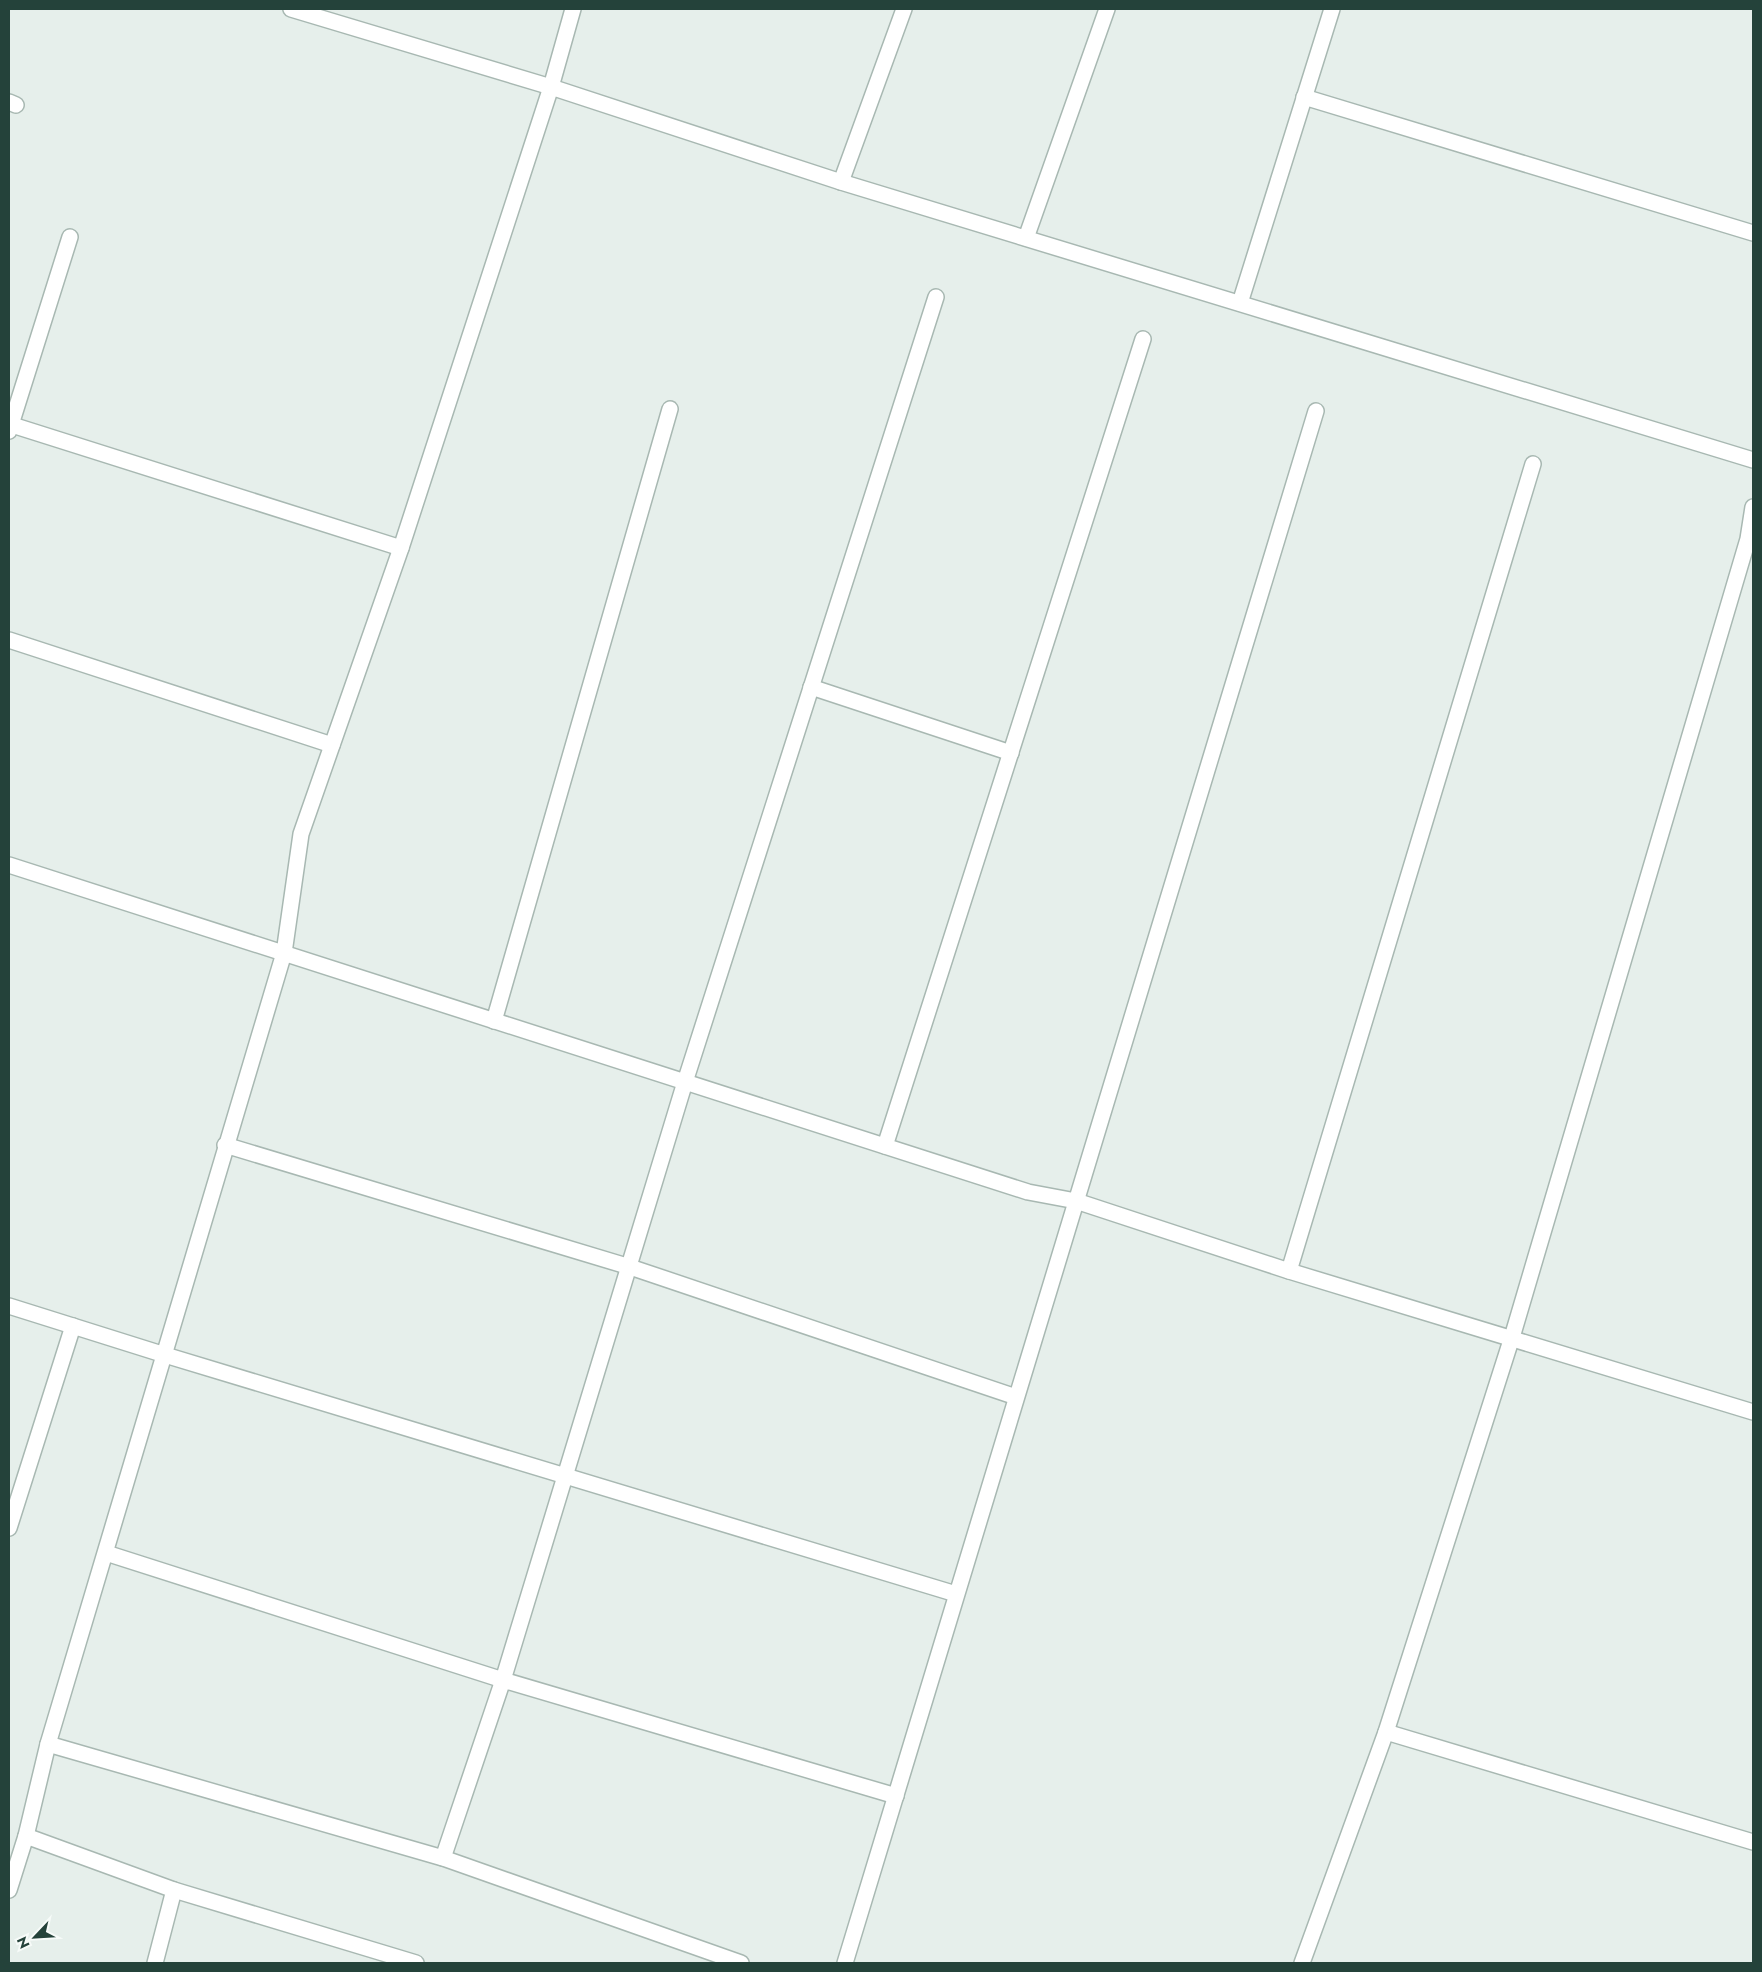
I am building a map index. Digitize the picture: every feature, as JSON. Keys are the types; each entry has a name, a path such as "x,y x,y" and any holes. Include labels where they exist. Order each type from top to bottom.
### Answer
{"street":[{"path":"291,9 338,16 841,182 1753,460"},
{"path":"9,1890 26,1836 48,1744 284,953 301,834 401,548 551,87 573,9"},
{"path":"841,182 904,9"},
{"path":"1026,238 1107,9"},
{"path":"1240,303 1332,9"},
{"path":"1304,97 1753,233"},
{"path":"70,237 9,427 401,548"},
{"path":"443,1858 503,1680 685,1082 936,297"},
{"path":"885,1146 1143,340"},
{"path":"494,1021 670,409"},
{"path":"845,1963 1316,411"},
{"path":"1289,1271 1533,464"},
{"path":"1302,1963 1386,1732 1511,1338 1745,549 1753,507"},
{"path":"9,640 332,745"},
{"path":"811,687 1011,753"},
{"path":"9,865 1028,1192 1076,1201 1289,1271 1753,1412"},
{"path":"226,1145 630,1267 1016,1397"},
{"path":"9,1306 956,1594"},
{"path":"9,1528 74,1326"},
{"path":"106,1553 503,1680 896,1796"},
{"path":"1386,1732 1753,1842"},
{"path":"48,1744 443,1858 741,1963"},
{"path":"26,1836 174,1890 416,1963"},
{"path":"155,1963 174,1890"}]}
